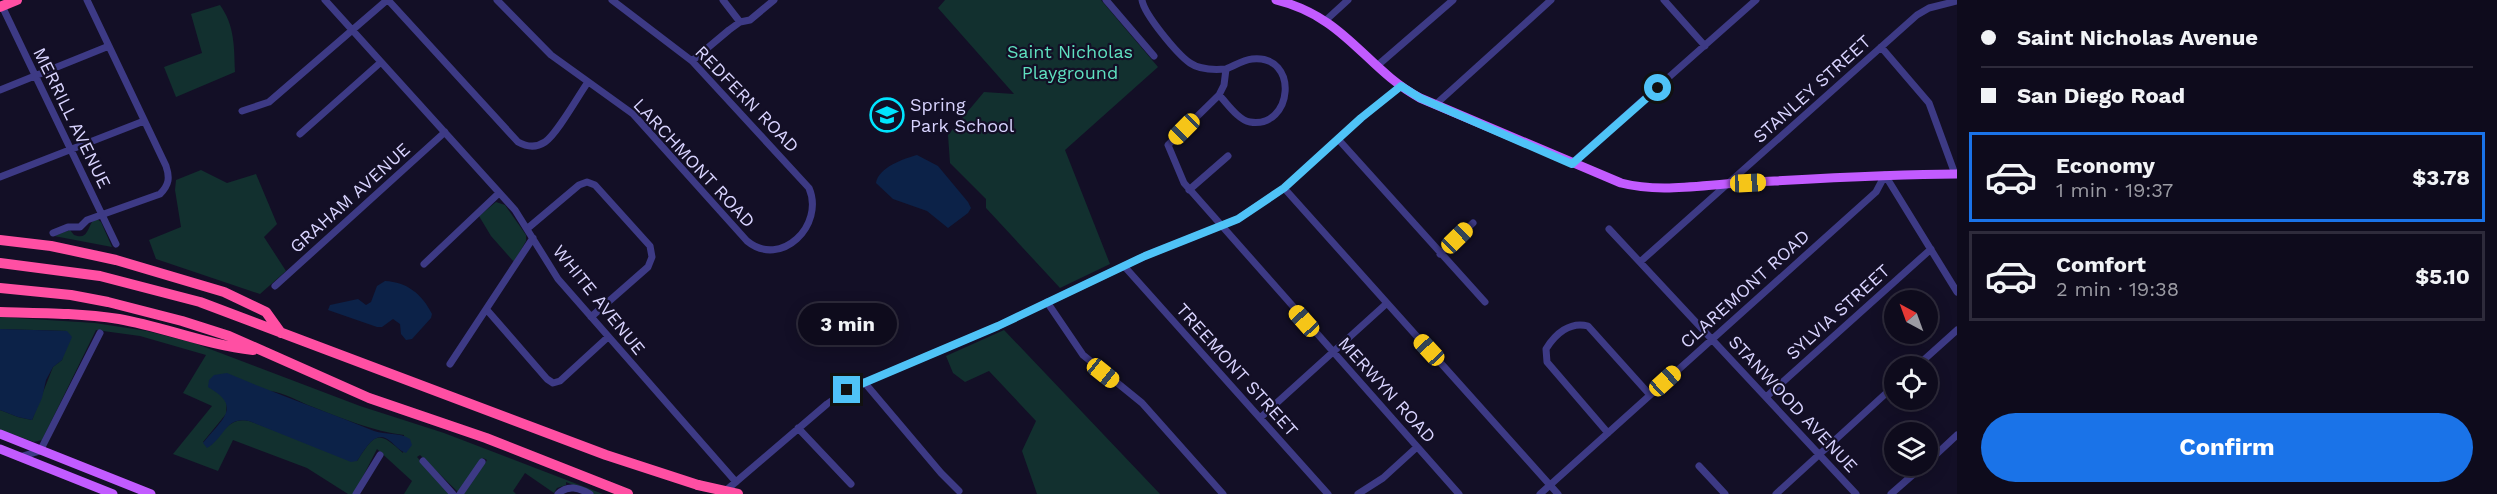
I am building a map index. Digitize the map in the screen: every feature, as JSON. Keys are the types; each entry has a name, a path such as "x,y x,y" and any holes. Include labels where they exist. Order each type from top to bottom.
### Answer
{"highway":[{"path":"1,6 17,0"},
{"path":"0,237 116,260 224,292 266,312 281,333"},
{"path":"0,263 76,272 128,282 200,302 617,459 698,485 738,494"},
{"path":"0,288 71,295 136,309 229,336 369,398 486,438 628,494"},
{"path":"0,312 75,314 120,320 164,328 226,347 265,352"}],"main road":[{"path":"1276,0 1306,10 1344,33 1401,86 1436,105 1621,183 1643,188 1885,175 1956,174"},
{"path":"0,435 151,494"},
{"path":"0,449 113,494"}],"street":[{"path":"53,233 68,227 80,227 87,220 101,214 160,194 169,181 166,166 87,0"},
{"name":"WHITE AVENUE","path":"325,0 499,192 528,228 551,270 736,482"},
{"path":"242,111 269,102 387,0 518,142 524,145 538,146 550,138 588,82"},
{"name":"LARCHMONT ROAD","path":"497,0 551,55 633,114 752,246 770,251 786,246 795,239"},
{"name":"REDFERN ROAD","path":"612,0 692,61 809,188 814,204 813,214 810,223 795,239"},
{"path":"723,0 740,22"},
{"path":"692,61 740,22 750,20 774,0"},
{"path":"1106,0 1154,56"},
{"path":"1142,0 1150,18 1191,63 1205,68 1226,69 1251,59 1267,60 1284,76 1287,84 1286,99 1267,119 1250,122 1240,116 1219,95 1224,85 1226,69"},
{"path":"1325,21 1348,0"},
{"path":"1378,65 1453,0"},
{"path":"1436,105 1551,0"},
{"path":"1664,0 1705,46"},
{"path":"1572,164 1756,0"},
{"name":"STANLEY STREET","path":"1640,262 1922,11 1957,1"},
{"name":"MERRILL AVENUE","path":"1,6 116,244"},
{"path":"0,90 109,46"},
{"path":"1881,48 1929,103 1956,174"},
{"path":"300,134 381,62"},
{"path":"722,494 837,396 1124,266 1254,210 1284,188 1401,86"},
{"name":"MERWYN ROAD","path":"1219,95 1168,145 1184,183 1459,494"},
{"path":"0,177 144,121"},
{"name":"GRAHAM AVENUE","path":"275,286 445,132"},
{"path":"1338,139 1485,302"},
{"path":"1189,190 1228,156"},
{"path":"1885,175 1957,292"},
{"name":"CLAREMONT ROAD","path":"1540,494 1876,192 1885,175"},
{"path":"528,228 579,185 587,182 595,185 650,246 652,257 648,267 591,317"},
{"path":"1284,188 1558,494"},
{"path":"424,264 499,192"},
{"path":"1440,254 1473,223"},
{"name":"STANWOOD AVENUE","path":"1609,229 1856,494"},
{"path":"450,364 533,238"},
{"name":"SYLVIA STREET","path":"1766,398 1931,249"},
{"name":"TREEMONT STREET","path":"1124,266 1328,494"},
{"path":"1047,302 1083,355 1142,403 1223,494"},
{"path":"1260,418 1386,304"},
{"path":"487,310 553,383 560,381 608,337"},
{"path":"1608,433 1546,362 1546,349 1559,334 1574,325 1588,326 1650,395"},
{"path":"1928,356 1957,330"},
{"path":"18,457 40,451 93,342 100,333"},
{"path":"864,382 941,473 959,490"},
{"path":"1776,494 1884,395"},
{"path":"798,429 851,484"},
{"path":"1938,453 1957,435"},
{"path":"1359,494 1383,478 1417,447"},
{"path":"356,494 380,455"},
{"path":"423,461 453,494"},
{"path":"460,494 482,462"},
{"path":"1699,466 1725,494"},
{"path":"1891,494 1911,476"},
{"path":"558,494 566,488 578,488 590,494"}],"green space":[{"name":"Saint Nicholas Playground","path":"945,0 1101,0 1158,67 1065,150 1110,264 1060,288 986,208 986,199 950,163 948,135 984,92 1014,94 938,8"},
{"path":"220,5 231,29 235,72 176,97 164,67 202,53 191,14"},
{"path":"201,170 227,183 256,174 277,224 264,237 286,271 260,294 156,259 149,240 181,227 175,190 176,180"},
{"path":"496,202 505,205 526,235 526,241 514,262 491,236 479,216"},
{"path":"97,219 101,222 112,247 54,236 70,230 74,235 82,236"},
{"path":"0,317 95,323 147,331 194,343 360,406 444,433 603,494 594,494 566,482 566,485 557,488 554,493 525,473 513,491 516,494 464,494 487,460 483,458 458,492 420,455 417,457 450,494 404,494 412,481 377,449 354,494 348,494 307,468 233,440 218,471 173,454 212,406 183,393 206,355 140,336 96,330 42,440 34,442 0,430 0,410 32,420 53,367 62,360 67,331 0,329","holes":["275,392 358,424 404,435 403,453 387,440 377,438 368,445 357,461 242,420 227,427 211,445 203,442 226,414 227,401 220,394"]},
{"path":"1004,330 1160,494 1037,494 1022,451 1036,421 989,371 965,382 953,373 946,356"}],"water":[{"path":"917,155 938,166 971,208 968,213 948,228 927,211 893,199 876,183 878,177 887,168"},
{"path":"385,281 413,290 432,314 412,339 406,340 401,334 400,324 393,319 382,327 377,327 328,310 330,305 358,299 366,305 371,302 377,286"},
{"path":"0,329 67,331 72,337 62,360 53,367 46,380 42,398 32,420 0,410"},
{"path":"227,373 374,431 406,437 410,439 412,445 406,453 390,441 380,437 367,446 357,461 351,462 249,421 241,420 230,425 207,448 203,443 222,420 227,407 219,394 208,387 209,380 214,375"}],"place":[{"name":"Spring Park School","path":"887,115"}],"route":[{"path":"847,390 998,326 1145,256 1238,219 1284,188 1361,118 1401,86 1420,98 1572,164 1658,88"}]}
